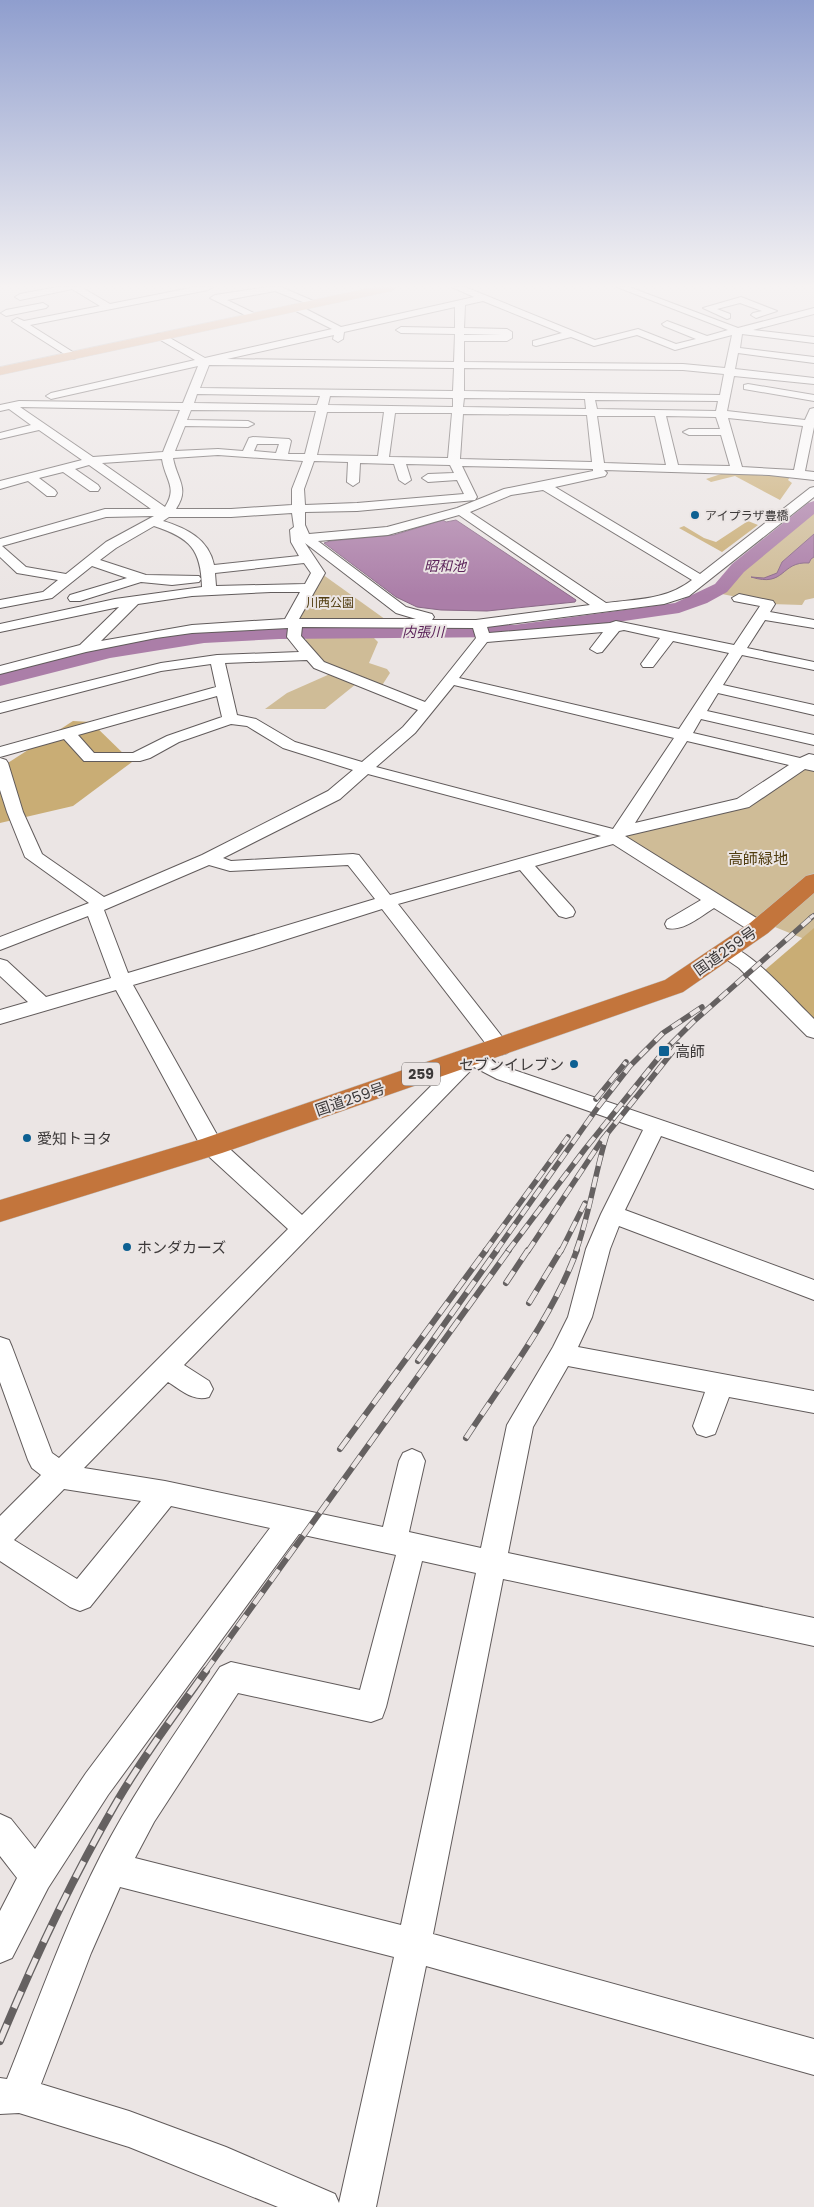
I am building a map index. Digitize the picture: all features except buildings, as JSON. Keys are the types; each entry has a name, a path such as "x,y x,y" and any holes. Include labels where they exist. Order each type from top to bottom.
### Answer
{"highway":[{"name":"国道259号","path":"0,1211 212,1146 500,1048 674,986 759,928 814,881"}],"street":[{"path":"10,406 81,390"},
{"path":"47,595 111,545 153,522 176,500 178,487 170,473 167,456 193,390"},
{"path":"326,390 310,458 299,485 299,525 304,536 401,610 414,615 450,620 453,624"},
{"path":"400,390 458,394 545,390"},
{"path":"0,543 105,513 232,513 245,510 357,507 471,497 454,461 458,390"},
{"path":"588,390 599,469"},
{"path":"726,390 721,414 736,470"},
{"path":"760,390 814,398"},
{"path":"10,406 187,406 660,412 721,414 812,424"},
{"path":"10,406 42,426 165,512"},
{"path":"383,460 390,410"},
{"path":"799,474 814,411"},
{"path":"660,412 672,468"},
{"path":"180,423 248,424"},
{"path":"0,436 42,426"},
{"path":"689,432 726,432"},
{"path":"248,454 253,440 285,441 281,457"},
{"path":"62,456 79,452"},
{"path":"0,485 93,461 218,452 281,457 383,460 574,461 599,469"},
{"path":"353,482 354,459"},
{"path":"399,460 405,480"},
{"path":"307,538 388,531 461,511 508,492 545,486 599,469 622,466 736,470 814,476"},
{"path":"66,468 94,488"},
{"path":"428,478 460,474 481,475"},
{"path":"30,477 50,493"},
{"path":"545,486 699,579"},
{"path":"0,944 98,906 208,859 334,795 366,769 408,730 428,708 450,680 480,631 672,598 684,593 699,579 814,491"},
{"path":"461,511 605,609"},
{"path":"153,522 174,528 200,545 204,554 209,580"},
{"path":"299,525 296,527 296,535 307,558 318,573 292,619 294,629 309,656 328,670 428,708"},
{"path":"0,550 22,570 69,578"},
{"path":"0,628 134,600 209,580 307,558"},
{"path":"90,561 141,578 172,581 209,580 310,588"},
{"path":"0,604 47,595 76,598 141,578"},
{"path":"0,1017 385,902 611,840 618,833 768,604 739,598"},
{"path":"85,648 134,600"},
{"path":"761,615 813,623"},
{"path":"0,670 85,648 192,629 294,629 453,624 480,631 539,634 616,625 814,666"},
{"path":"597,649 616,625"},
{"path":"648,664 670,635"},
{"path":"0,708 161,667 217,660 309,656"},
{"path":"217,660 230,719"},
{"path":"450,680 810,762"},
{"path":"714,688 814,710"},
{"path":"0,752 223,690"},
{"path":"697,713 814,740"},
{"path":"68,734 90,758 134,758 144,755 173,739 230,719 251,722 288,745 366,769 618,833 744,803 810,762"},
{"path":"0,763 15,812 34,857 98,906 122,982 212,1146 303,1229"},
{"path":"618,833 619,840 759,928"},
{"path":"208,859 230,866 353,859 500,1048"},
{"path":"524,864 566,912"},
{"path":"674,924 714,900"},
{"path":"727,951 746,964 814,1031"},
{"path":"0,965 42,1005"},
{"path":"0,1535 472,1057 504,1074 814,1181"},
{"path":"357,2207 520,1425 562,1354 580,1317 598,1249 612,1214 655,1127"},
{"path":"612,1214 814,1290"},
{"path":"0,1347 41,1460 64,1476 165,1493 814,1632"},
{"path":"562,1354 814,1402"},
{"path":"166,1367 200,1389"},
{"path":"706,1426 721,1384"},
{"path":"322,2207 226,2166 129,2129 9,2096 112,1868 143,1811 231,1677 371,1707 402,1544 412,1461"},
{"path":"0,1546 80,1597 165,1493"},
{"path":"0,1946 36,1876 97,1784 294,1520"},
{"path":"0,1830 36,1876"},
{"path":"112,1868 413,1945 814,2056"}],"green space":[{"path":"814,502 814,598 805,600 802,605 771,604 722,594 744,567 734,564"},
{"name":"川西公園","path":"322,574 389,622 296,619"},
{"path":"307,635 372,636 378,642 369,663 387,669 390,673 381,687 320,662 305,645"},
{"path":"330,674 356,684 325,709 265,709 287,693"},
{"name":"高師緑地","path":"814,760 814,1021 802,938 755,919 621,837 624,834 746,805"}],"shaded area":[{"path":"724,473 790,477 788,480 792,483 780,500 735,476 711,482 706,479"},
{"path":"748,521 758,525 722,552 679,528 684,526 704,538 716,542"},
{"path":"73,721 91,722 132,762 73,806 0,823 0,768"},
{"path":"814,928 814,1021 765,970"}],"water":[{"name":"昭和池","path":"443,520 446,522 456,520 576,600 575,602 487,611 441,610 417,607 396,597 324,543 394,535"},
{"path":"814,534 814,557 809,563 800,563 771,579 751,577 764,578 777,573 782,562"}],"waterway":[{"name":"内張川","path":"0,680 109,652 204,637 279,633 514,631 679,608 721,588 738,568 814,506"}],"railway":[{"path":"810,918 814,915"},
{"path":"508,1251 585,1149 664,1051 693,1022 812,917"},
{"path":"496,1251 598,1107 630,1066 663,1033 702,1007"},
{"path":"528,1251 602,1140 678,1045"},
{"path":"596,1099 626,1062"},
{"path":"576,1251 607,1134"},
{"path":"485,1251 568,1137"},
{"path":"561,1251 585,1203"},
{"path":"340,1449 486,1250"},
{"path":"418,1361 497,1250"},
{"path":"205,1672 509,1250"},
{"path":"506,1283 528,1250"},
{"path":"529,1303 561,1250"},
{"path":"466,1438 527,1347 555,1299 577,1250"},
{"path":"0,2041 54,1920 116,1803 137,1769 206,1671"}],"place":[{"name":"アイプラザ豊橋","path":"695,515"},
{"name":"高師","path":"664,1051"},
{"name":"セブンイレブン","path":"574,1064"},
{"name":"愛知トヨタ","path":"27,1138"},
{"name":"ホンダカーズ","path":"127,1247"}]}
